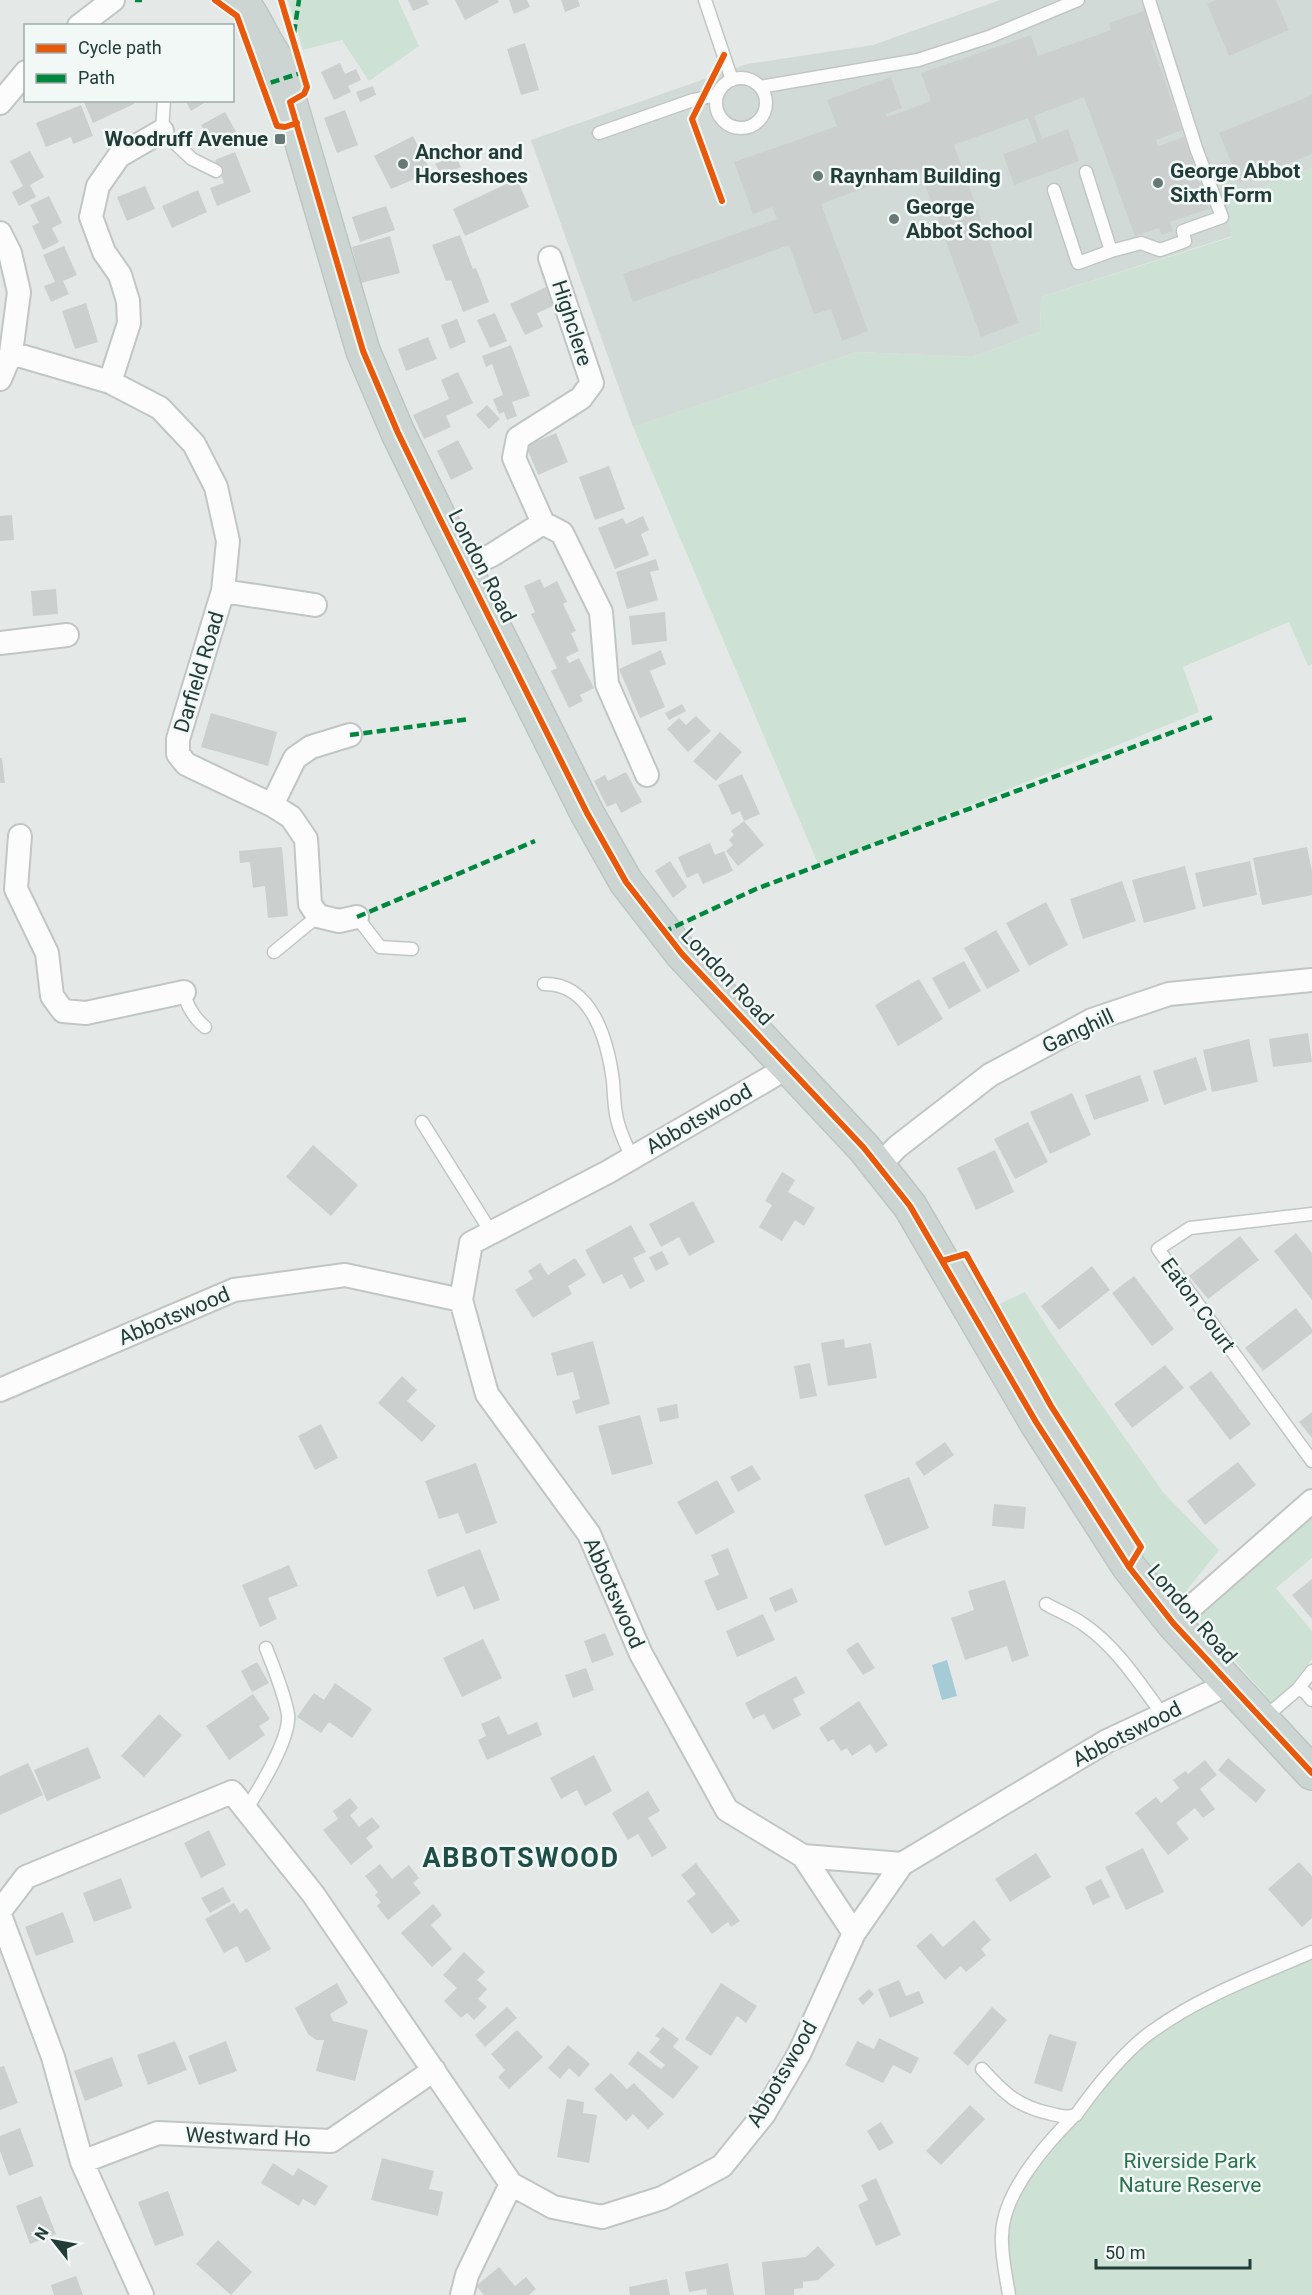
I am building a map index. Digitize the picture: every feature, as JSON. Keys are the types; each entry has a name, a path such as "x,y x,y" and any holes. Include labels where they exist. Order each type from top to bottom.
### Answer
{"main road":[{"name":"London Road","path":"241,0 267,47 278,61 363,351 398,433 587,813 626,882 682,954 879,1166 910,1206 1066,1472 1129,1566 1173,1623 1310,1767"},
{"name":"London Road","path":"268,0 281,43 278,61"}],"street":[{"path":"84,14 113,0"},
{"path":"0,103 24,74"},
{"path":"110,382 129,323 128,301 120,275 104,252 91,217 98,186 120,156 162,131"},
{"path":"0,233 10,253 19,292 11,353 0,379"},
{"name":"Highclere","path":"550,258 592,383 581,398 518,438 514,458 543,523 562,533 601,612 607,684 647,775"},
{"name":"Darfield Road","path":"11,353 110,382 160,408 194,444 200,455 216,487 228,542 223,591 178,739 178,754 186,764 272,805 291,817 306,840 310,904 318,916"},
{"path":"464,568 492,555 543,523"},
{"name":"Darfield Road","path":"223,591 315,605"},
{"path":"0,644 67,635"},
{"path":"272,805 295,758 311,747 350,735"},
{"path":"20,836 8,892 47,953 52,996 63,1011 86,1013 184,992"},
{"path":"318,916 339,921 357,917"},
{"name":"Ganghill","path":"879,1166 897,1147 990,1075 1092,1020 1169,994 1312,980"},
{"name":"Abbotswood","path":"785,1064 773,1076 632,1158 471,1243 461,1300 487,1394 588,1534 640,1654 727,1810 802,1856 854,1933"},
{"name":"Abbotswood","path":"0,1390 234,1290 345,1275 461,1300"},
{"path":"1173,1623 1312,1501"},
{"name":"Abbotswood","path":"0,1911 26,1877 232,1792 313,1894 511,2184 553,2207 602,2217 662,2198 722,2166 764,2114 799,2054 854,1933 902,1864 1107,1741 1231,1683"},
{"name":"Abbotswood","path":"802,1856 902,1864"},
{"path":"0,1916 53,2057 82,2162 142,2295"},
{"name":"Westward Ho","path":"82,2162 158,2133 331,2141 434,2070"},
{"path":"462,2295 467,2275 511,2184"}],"lane":[{"path":"705,0 732,80"},
{"path":"760,87 918,60 989,37 1078,0"},
{"path":"1054,190 1078,263 1141,243 1160,250 1185,241 1183,231 1222,217 1196,148 1149,0"},
{"path":"748,79 760,87 766,102 764,114 756,124 744,128 731,126 722,119 717,107 717,95 724,85 732,80 748,79"},
{"path":"599,133 693,100 717,95"},
{"path":"164,102 162,131 192,159 216,171"},
{"path":"1086,172 1111,251"},
{"path":"274,952 318,916"},
{"path":"357,917 380,947 412,949"},
{"path":"544,984 553,984 572,992 596,1017 610,1064 616,1115 632,1158"},
{"path":"184,992 185,1000 205,1027"},
{"path":"422,1122 491,1232"},
{"name":"Eaton Court","path":"1312,1214 1190,1228 1158,1249 1312,1461"},
{"path":"1046,1604 1083,1624 1109,1646 1132,1672 1163,1715"},
{"path":"246,1810 287,1730 288,1714 285,1702 266,1648"},
{"path":"1263,1719 1298,1689 1312,1671"},
{"path":"1298,1689 1305,1692 1312,1700"},
{"path":"1009,2295 1002,2236 1006,2209 1044,2149 1117,2066 1152,2031 1191,2007 1312,1952"},
{"path":"982,2069 1003,2092 1017,2103 1036,2111 1067,2118 1076,2115"}],"shaded area":[{"name":"George Abbot School","path":"1000,0 1312,0 1312,168 1227,201 1232,236 1041,297 1040,332 972,357 857,352 633,427 531,140 747,64 873,45"}],"green space":[{"path":"288,0 398,0 419,46 369,81 342,40 303,50"},
{"path":"1312,168 1312,664 1308,666 1289,622 1183,667 1199,712 819,866 633,427 857,352 972,357 1040,332 1041,297 1232,237 1227,201"},
{"path":"1025,1292 1051,1333 1163,1492 1219,1550 1175,1605 1129,1567 1141,1547 1051,1406 995,1306"},
{"path":"1312,1513 1312,1558 1276,1588 1312,1631 1312,1659 1285,1693 1273,1704 1198,1619 1202,1610"},
{"name":"Riverside Park Nature Reserve","path":"1312,1945 1312,2295 1006,2295 998,2254 1017,2198 1027,2182 1122,2065 1166,2027"}],"water":[{"path":"947,1660 957,1696 942,1700 932,1665"}],"building":[{"path":"408,0 427,0 429,4 413,11"},
{"path":"455,0 498,0 499,2 465,20"},
{"path":"509,0 527,0 530,7 514,14"},
{"path":"561,0 578,0 580,6 565,12"},
{"path":"1216,0 1276,0 1289,30 1229,56 1207,4"},
{"name":"Raynham Building","path":"1149,9 1159,38 1151,41 1182,130 1156,140 1158,146 1184,137 1209,209 1170,222 1173,231 1162,235 1159,228 1135,236 1084,97 1034,116 1042,139 1068,129 1079,161 1014,185 1003,154 1037,142 1028,118 954,145 1019,323 981,337 919,168 821,204 868,331 842,341 831,309 814,314 789,245 633,302 623,274 777,219 772,207 753,214 734,162 837,126 827,100 891,77 902,108 886,114 888,117 931,101 921,73 1031,35 1038,56 1111,30 1109,23"},
{"path":"525,43 539,90 521,95 507,49"},
{"path":"340,63 345,74 356,69 361,80 348,86 351,92 334,100 321,72"},
{"path":"373,86 376,95 360,102 356,92"},
{"path":"1312,95 1312,154 1240,183 1219,133"},
{"path":"84,102 134,102 134,104 93,123"},
{"path":"186,102 206,102 191,111"},
{"path":"81,105 93,136 73,144 71,137 46,147 36,123"},
{"path":"345,110 358,145 337,153 324,118"},
{"path":"225,112 239,137 215,150 201,125"},
{"name":"Anchor and Horseshoes","path":"413,136 431,172 391,189 374,156"},
{"path":"30,151 44,177 30,185 36,197 19,206 12,192 23,186 10,161"},
{"path":"235,152 251,192 217,206 210,188 224,183 215,160"},
{"path":"455,155 461,167 442,176 435,164"},
{"path":"517,179 529,207 465,236 453,209"},
{"path":"145,186 155,209 127,221 117,197"},
{"path":"198,190 207,212 172,228 162,206"},
{"path":"49,196 62,223 52,228 59,242 43,250 32,226 39,223 30,205"},
{"path":"386,206 395,230 360,242 352,217"},
{"path":"460,235 489,302 463,312 451,280 446,281 432,245"},
{"path":"390,236 400,273 361,283 352,247"},
{"path":"64,246 77,275 63,281 69,294 51,302 44,286 55,282 43,255"},
{"path":"546,287 555,305 537,313 543,327 525,335 510,304"},
{"path":"86,303 98,342 75,349 62,311"},
{"path":"495,313 507,341 490,348 477,320"},
{"path":"457,319 466,342 450,349 441,325"},
{"path":"428,337 437,359 406,371 398,349"},
{"path":"511,345 530,396 512,402 517,416 507,420 504,412 499,414 493,399 503,395 492,364 486,367 482,356"},
{"path":"458,372 473,403 446,416 451,427 424,439 413,415 449,399 441,380"},
{"path":"487,405 500,419 489,429 476,415"},
{"path":"556,433 568,462 538,475 526,446"},
{"path":"458,440 473,469 451,480 437,451"},
{"path":"609,466 625,509 595,520 579,477"},
{"path":"12,515 14,540 0,541 0,516"},
{"path":"643,516 649,530 641,534 649,555 615,569 598,528 623,518 626,524"},
{"path":"656,559 659,570 650,572 658,600 627,609 616,572"},
{"path":"540,579 544,588 557,581 567,602 563,604 576,631 571,633 579,651 566,657 569,663 579,658 594,688 580,695 583,701 569,708 551,671 557,668 531,614 535,612 524,586"},
{"path":"56,589 58,614 33,616 31,591"},
{"path":"665,612 667,641 632,645 629,616"},
{"path":"661,650 666,664 650,671 665,707 640,718 619,669"},
{"path":"682,704 686,711 669,720 665,713"},
{"path":"211,713 277,732 268,766 201,747"},
{"path":"696,716 711,731 688,752 667,729 679,718 686,725"},
{"path":"720,732 742,752 716,781 693,761"},
{"path":"0,758 2,758 5,783 0,783"},
{"path":"626,772 642,802 621,813 616,803 607,807 594,781 605,775 608,781"},
{"path":"742,774 760,814 744,821 740,811 732,815 718,785"},
{"path":"744,821 764,845 738,866 726,851 733,845 729,840 734,835 731,831"},
{"path":"710,843 715,855 724,851 733,871 703,884 698,873 687,878 678,857"},
{"path":"282,847 288,916 268,918 265,886 253,888 250,862 240,863 239,851"},
{"path":"1307,847 1312,871 1312,895 1262,905 1253,858"},
{"path":"670,861 687,887 673,898 655,871"},
{"path":"1250,861 1257,895 1203,907 1195,873"},
{"path":"1185,866 1196,909 1144,923 1132,880"},
{"path":"1122,881 1136,921 1083,939 1070,899"},
{"path":"1046,902 1068,945 1029,966 1006,923"},
{"path":"996,930 1020,971 987,989 964,948"},
{"path":"964,961 981,991 949,1009 932,978"},
{"path":"919,979 943,1019 898,1046 875,1005"},
{"path":"1308,1033 1312,1062 1273,1067 1269,1039"},
{"path":"1249,1039 1258,1082 1212,1092 1203,1050"},
{"path":"1196,1057 1207,1090 1164,1105 1153,1071"},
{"path":"1140,1075 1149,1101 1094,1120 1085,1095"},
{"path":"1072,1093 1091,1135 1050,1154 1030,1112"},
{"path":"1028,1122 1048,1162 1015,1179 994,1139"},
{"path":"313,1145 358,1185 331,1216 286,1177"},
{"path":"995,1150 1014,1192 976,1210 957,1168"},
{"path":"782,1172 795,1180 788,1192 815,1208 804,1226 795,1220 782,1241 759,1227 772,1205 765,1201"},
{"path":"693,1201 715,1242 689,1256 679,1237 661,1247 649,1224"},
{"path":"631,1225 646,1252 633,1258 645,1281 630,1289 622,1274 603,1284 585,1250"},
{"path":"1296,1233 1312,1253 1312,1300 1274,1251"},
{"path":"1240,1236 1259,1260 1208,1299 1189,1276"},
{"path":"662,1251 669,1264 656,1271 649,1257"},
{"path":"575,1258 586,1275 568,1286 572,1294 533,1318 515,1290 533,1279 528,1271 540,1263 548,1275"},
{"path":"1092,1266 1110,1290 1059,1330 1041,1306"},
{"path":"1134,1276 1174,1329 1152,1346 1112,1293"},
{"path":"1296,1308 1312,1329 1312,1333 1263,1371 1245,1348"},
{"path":"844,1339 845,1348 871,1343 877,1378 828,1386 821,1343"},
{"path":"593,1341 610,1404 576,1414 572,1401 580,1399 573,1372 557,1376 551,1353"},
{"path":"810,1363 817,1396 800,1399 794,1366"},
{"path":"1165,1365 1184,1388 1132,1428 1114,1404"},
{"path":"1211,1371 1251,1424 1230,1440 1189,1387"},
{"path":"402,1376 417,1390 407,1401 436,1426 422,1442 378,1403"},
{"path":"677,1404 679,1418 660,1422 657,1408"},
{"path":"1312,1412 1312,1438 1299,1422"},
{"path":"640,1415 653,1464 612,1475 598,1426"},
{"path":"321,1424 338,1458 315,1470 298,1436"},
{"path":"945,1442 954,1455 924,1476 915,1463"},
{"path":"1238,1462 1256,1485 1205,1525 1187,1501"},
{"path":"476,1463 497,1523 466,1534 458,1513 439,1519 425,1481"},
{"path":"752,1465 761,1479 738,1492 730,1477"},
{"path":"909,1477 929,1528 885,1546 864,1495"},
{"path":"717,1480 735,1512 696,1535 677,1502"},
{"path":"994,1504 1026,1507 1024,1529 992,1526"},
{"path":"728,1548 748,1598 717,1611 704,1581 719,1575 711,1555"},
{"path":"480,1549 500,1600 474,1610 464,1586 437,1597 427,1570"},
{"path":"289,1565 298,1586 268,1598 277,1619 260,1627 242,1585"},
{"path":"1312,1579 1312,1619 1292,1595"},
{"path":"1005,1580 1029,1656 1012,1662 1007,1646 965,1660 951,1618 974,1610 968,1591"},
{"path":"792,1588 798,1602 775,1612 769,1598"},
{"path":"763,1614 775,1640 737,1657 726,1631"},
{"path":"605,1633 614,1655 592,1663 584,1641"},
{"path":"483,1639 502,1678 462,1697 443,1658"},
{"path":"858,1642 875,1668 863,1675 846,1650"},
{"path":"257,1662 269,1683 252,1692 241,1671"},
{"path":"586,1668 594,1690 573,1698 565,1675"},
{"path":"796,1676 805,1693 793,1699 801,1715 773,1730 764,1714 753,1719 745,1703"},
{"path":"335,1683 372,1709 352,1738 329,1722 321,1733 297,1717 314,1693 324,1700"},
{"path":"253,1694 270,1719 259,1726 265,1735 229,1760 206,1726"},
{"path":"859,1701 888,1745 876,1753 870,1744 852,1756 847,1748 841,1751 833,1739 828,1742 819,1728"},
{"path":"159,1714 182,1735 144,1777 121,1756"},
{"path":"499,1716 508,1735 537,1722 542,1735 487,1760 478,1740 486,1736 481,1724"},
{"path":"88,1747 101,1778 47,1801 34,1770"},
{"path":"594,1755 612,1791 585,1806 577,1790 561,1799 550,1778"},
{"path":"1228,1758 1266,1790 1256,1803 1218,1770"},
{"path":"1205,1760 1217,1775 1200,1789 1215,1809 1203,1818 1195,1808 1176,1823 1189,1839 1168,1855 1135,1813 1156,1797 1161,1803 1179,1788 1173,1780 1185,1771 1188,1774"},
{"path":"28,1763 43,1795 0,1815 0,1776"},
{"path":"648,1791 660,1811 648,1818 667,1848 652,1857 638,1834 628,1840 612,1813"},
{"path":"350,1798 358,1808 350,1815 359,1827 372,1817 380,1827 366,1838 373,1847 351,1865 323,1830 338,1819 333,1811"},
{"path":"209,1830 226,1865 201,1878 184,1843"},
{"path":"1143,1848 1164,1892 1126,1910 1105,1867"},
{"path":"1036,1853 1051,1877 1010,1902 995,1879"},
{"path":"1299,1862 1312,1876 1312,1918 1302,1927 1268,1889"},
{"path":"696,1863 740,1921 731,1927 728,1922 712,1934 687,1901 696,1894 681,1875"},
{"path":"380,1864 392,1879 409,1865 419,1878 413,1883 421,1893 388,1920 377,1906 381,1902 375,1895 378,1892 365,1876"},
{"path":"121,1878 132,1908 94,1922 83,1893"},
{"path":"1101,1879 1110,1897 1093,1905 1085,1887"},
{"path":"223,1887 231,1901 210,1913 201,1898"},
{"path":"234,1903 240,1913 247,1908 271,1949 246,1963 237,1946 224,1953 205,1919"},
{"path":"433,1904 442,1915 431,1925 452,1949 432,1967 401,1933"},
{"path":"63,1912 74,1942 36,1956 25,1927"},
{"path":"974,1920 991,1940 981,1949 986,1955 966,1972 961,1966 945,1980 916,1946 931,1933 943,1947"},
{"path":"464,1952 485,1972 477,1980 487,1989 478,1999 487,2007 474,2020 467,2013 461,2018 444,2001 457,1988 443,1975"},
{"path":"899,1980 906,1996 919,1991 924,2003 890,2018 878,1989"},
{"path":"337,1983 348,2003 330,2014 333,2021 368,2030 355,2081 316,2071 324,2040 316,2040 308,2034 295,2008"},
{"path":"721,1983 757,2006 746,2023 737,2016 711,2056 685,2039"},
{"path":"869,1989 874,1994 863,2005 858,1999"},
{"path":"507,2007 517,2018 485,2047 475,2035"},
{"path":"992,2007 1007,2020 968,2066 953,2053"},
{"path":"663,2027 679,2039 673,2047 699,2067 673,2099 628,2064 638,2051 661,2069 665,2065 649,2052 660,2039 655,2036"},
{"path":"517,2030 543,2057 509,2089 498,2077 505,2070 491,2054"},
{"path":"1049,2034 1077,2042 1062,2092 1034,2083"},
{"path":"879,2038 919,2058 911,2074 893,2065 883,2083 845,2065 857,2041 874,2049"},
{"path":"175,2041 187,2070 148,2085 137,2055"},
{"path":"226,2041 237,2071 199,2085 188,2056"},
{"path":"568,2045 590,2064 579,2077 569,2068 560,2079 548,2068"},
{"path":"112,2057 123,2086 85,2101 74,2071"},
{"path":"4,2066 18,2103 0,2110 0,2067"},
{"path":"611,2073 627,2089 634,2083 664,2114 648,2129 633,2114 626,2121 594,2089"},
{"path":"567,2099 584,2102 583,2113 597,2115 589,2163 557,2157"},
{"path":"970,2105 985,2119 941,2165 926,2151"},
{"path":"881,2122 894,2143 879,2151 867,2131"},
{"path":"20,2128 34,2166 9,2176 0,2151 0,2136"},
{"path":"382,2158 434,2171 429,2189 443,2192 438,2216 371,2200"},
{"path":"273,2163 293,2176 298,2168 328,2186 315,2206 303,2199 299,2206 261,2183"},
{"path":"876,2178 901,2235 876,2246 858,2205 868,2200 861,2185"},
{"path":"168,2191 184,2235 155,2246 138,2202"},
{"path":"41,2196 56,2234 30,2244 16,2206"},
{"path":"218,2240 252,2272 231,2295 196,2264"},
{"path":"818,2246 835,2265 818,2280 803,2282 803,2288 794,2289 794,2295 765,2295 762,2262 806,2257"},
{"path":"728,2263 734,2295 707,2295 706,2289 689,2292 685,2272"},
{"path":"499,2267 515,2286 526,2277 536,2289 529,2295 484,2295 476,2286"},
{"path":"76,2276 83,2295 54,2295 51,2285"},
{"path":"667,2279 670,2295 630,2295 629,2287"}],"marked path":[{"path":"135,0 142,0"},
{"path":"294,33 299,0"},
{"path":"261,80 263,85 304,72 303,69"},
{"path":"663,932 756,889 1213,717"},
{"path":"350,735 470,719"},
{"path":"357,917 535,841"}],"cycle path":[{"path":"215,0 237,16 277,126 285,127 297,123"},
{"path":"281,0 307,87 304,94 290,102 363,351 398,433 440,519 587,813 626,882 682,954 864,1148 910,1206 1036,1422 1129,1567 1173,1623 1312,1773"},
{"path":"722,201 692,119 724,55"},
{"path":"942,1261 966,1254 1051,1406 1141,1547 1129,1567"}],"place":[{"name":"Woodruff Avenue","path":"280,139"},
{"name":"Anchor and Horseshoes","path":"403,164"},
{"name":"Raynham Building","path":"818,176"},
{"name":"George Abbot Sixth Form","path":"1158,183"},
{"name":"George Abbot School","path":"894,219"}],"district":[{"name":"ABBOTSWOOD","path":"521,1858"}]}
